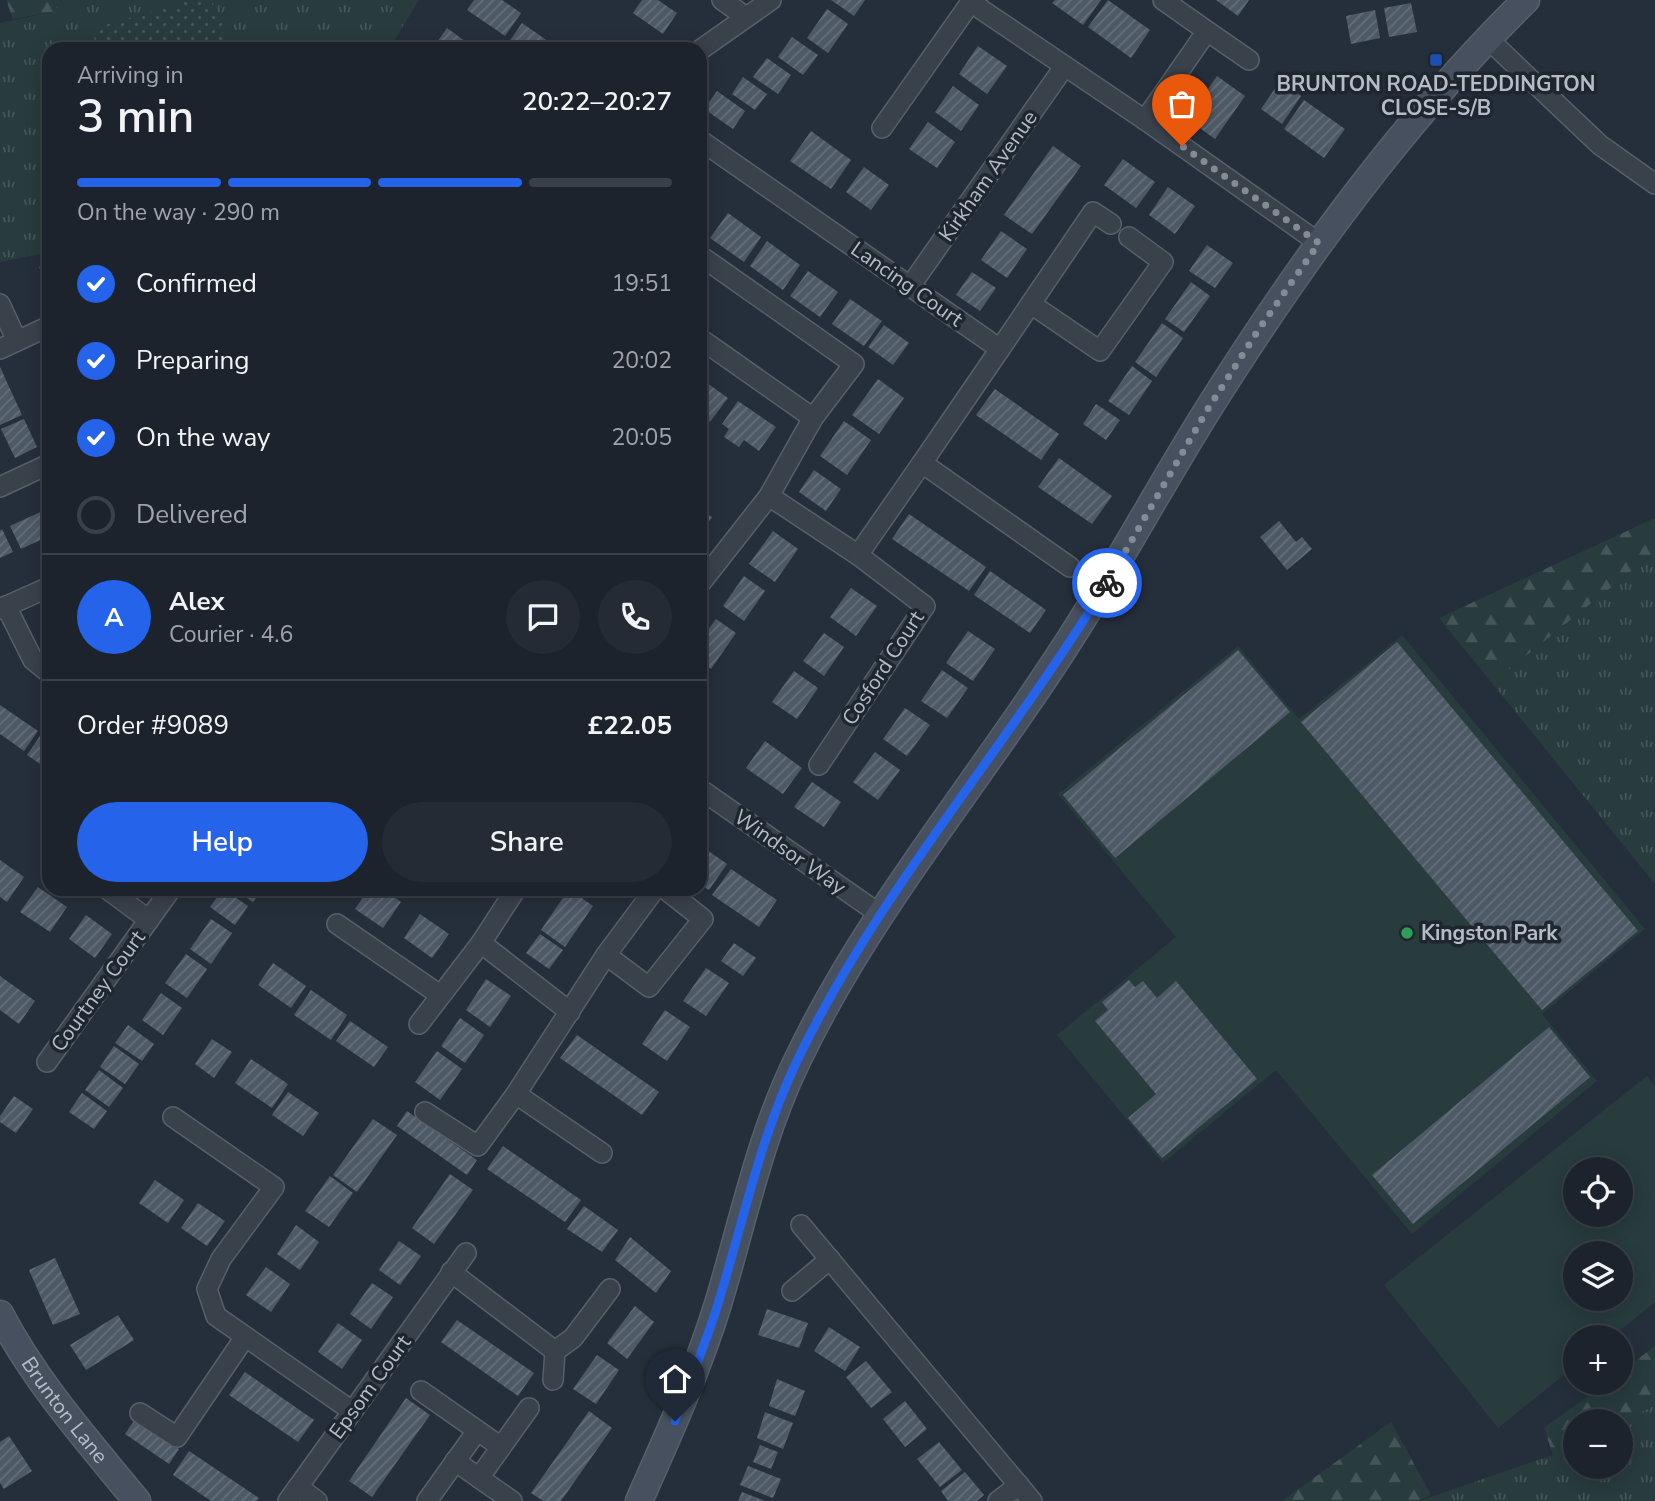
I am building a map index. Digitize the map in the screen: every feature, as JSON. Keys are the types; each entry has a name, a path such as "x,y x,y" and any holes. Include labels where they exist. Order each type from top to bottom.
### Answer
{"street":[{"path":"722,0 746,17"},
{"path":"707,45 771,0"},
{"path":"1163,0 1249,61"},
{"path":"639,1501 698,1361 717,1306 765,1136 819,1018 881,915 1062,652 1117,566 1206,412 1259,329 1319,243 1412,123 1452,75 1526,0"},
{"path":"882,128 971,1 1319,243"},
{"path":"1145,120 1207,31"},
{"path":"1487,38 1600,145 1655,184"},
{"name":"Kirkham Avenue","path":"911,285 1065,67"},
{"name":"Lancing Court","path":"707,145 1000,349"},
{"path":"769,496 858,555 1093,212 1111,224"},
{"path":"1031,304 1100,351 1163,262 1129,237"},
{"path":"707,260 854,364 813,418 769,496 707,575"},
{"path":"0,304 9,345 42,329"},
{"path":"707,343 813,418"},
{"path":"922,463 1070,567"},
{"path":"0,487 42,467"},
{"name":"Cosford Court","path":"819,765 925,606 858,555"},
{"path":"42,590 3,608 33,660 42,667"},
{"name":"Windsor Way","path":"707,794 881,915"},
{"name":"Courtney Court","path":"117,896 149,919"},
{"name":"Courtney Court","path":"47,1062 166,896"},
{"path":"419,1024 481,943 511,896"},
{"path":"425,1112 478,1146 516,1094 606,955 650,896"},
{"path":"606,955 649,987 703,919 673,896"},
{"path":"337,924 440,995"},
{"path":"481,943 570,1012"},
{"path":"516,1094 602,1153"},
{"path":"173,1117 274,1187 221,1259 207,1289 216,1316 352,1411"},
{"path":"801,1225 1032,1501"},
{"name":"Epsom Court","path":"293,1494 466,1253"},
{"path":"792,1291 830,1259"},
{"path":"452,1272 555,1352"},
{"path":"553,1380 555,1352 573,1338 610,1289"},
{"name":"Brunton Lane","path":"0,1314 18,1348 59,1405 137,1501"},
{"path":"140,1413 177,1437 245,1337"},
{"path":"421,1391 501,1447"},
{"path":"479,1478 529,1408"},
{"path":"427,1501 477,1430"},
{"path":"455,1461 512,1501"},
{"path":"998,1501 1019,1485"},
{"path":"293,1494 317,1501"}],"green space":[{"path":"6,0 54,0 57,11 13,19"},
{"path":"54,0 419,0 393,42 42,42 42,253 0,262 0,23 57,11"},
{"path":"191,0 211,0 221,18 225,36 224,42 94,42 95,28"},
{"path":"1655,518 1655,552 1492,683 1439,618"},
{"path":"1655,552 1655,884 1492,683"},
{"name":"Kingston Park","path":"1402,635 1645,929 1542,1014 1597,1081 1412,1234 1276,1070 1163,1163 1057,1035 1176,937 1058,794 1238,646 1299,719"},
{"path":"1647,1076 1655,1086 1655,1302 1627,1325 1563,1325 1563,1376 1498,1428 1384,1285"},
{"path":"1655,1346 1655,1405 1633,1416 1633,1409 1570,1409 1589,1395 1633,1395 1633,1363"},
{"path":"1655,1405 1655,1501 1419,1501 1563,1450 1563,1479 1633,1479 1633,1416"},
{"path":"1563,1414 1563,1450 1553,1455 1544,1428"},
{"path":"1391,1422 1431,1495 1418,1501 1282,1501"}],"building":[{"path":"474,0 502,0 521,13 505,36 467,10"},
{"path":"642,0 658,0 677,13 663,34 633,13"},
{"path":"831,0 865,0 854,16"},
{"path":"1055,0 1101,0 1083,25 1052,3"},
{"path":"1108,0 1150,30 1131,58 1088,27"},
{"path":"1216,0 1249,0 1238,16"},
{"path":"1411,3 1417,32 1389,37 1384,8"},
{"path":"827,9 848,24 828,53 807,38"},
{"path":"1375,10 1380,38 1351,44 1346,16"},
{"path":"522,23 549,42 509,42"},
{"path":"447,28 466,42 437,42"},
{"path":"792,37 818,55 803,75 778,57"},
{"path":"978,46 1007,66 987,94 959,74"},
{"path":"767,58 791,75 778,94 753,77"},
{"path":"1217,76 1245,96 1215,139 1187,119"},
{"path":"743,77 767,94 755,110 732,94"},
{"path":"1280,81 1301,96 1282,124 1261,109"},
{"path":"953,86 979,105 961,131 935,112"},
{"path":"717,91 745,111 733,129 707,111 707,105"},
{"path":"1304,100 1345,129 1324,158 1284,129"},
{"path":"928,122 955,142 937,168 909,149"},
{"path":"811,131 851,160 831,189 790,161"},
{"path":"1053,146 1081,166 1032,234 1004,215"},
{"path":"1123,159 1155,182 1136,208 1104,185"},
{"path":"864,167 889,185 871,210 846,192"},
{"path":"1168,187 1195,206 1175,234 1149,215"},
{"path":"728,213 761,237 744,262 710,238"},
{"path":"1001,231 1027,249 1007,278 981,260"},
{"path":"767,241 800,265 783,290 750,266"},
{"path":"1207,245 1233,263 1215,288 1189,271"},
{"path":"808,271 838,292 820,317 790,296"},
{"path":"972,272 996,288 980,311 956,295"},
{"path":"1191,282 1210,296 1184,332 1165,319"},
{"path":"850,299 882,321 864,346 832,324"},
{"path":"1162,323 1183,338 1156,377 1135,362"},
{"path":"884,325 909,343 893,365 868,347"},
{"path":"1132,366 1152,381 1129,415 1108,401"},
{"path":"0,367 22,415 0,425"},
{"path":"878,379 904,398 879,434 852,415"},
{"path":"707,383 728,398 710,422 707,420"},
{"path":"995,389 1059,434 1041,460 976,415"},
{"path":"738,401 776,427 759,451 744,440 739,447 724,437 729,429 722,424"},
{"path":"1096,404 1120,420 1106,440 1083,424"},
{"path":"24,419 37,447 15,458 1,429"},
{"path":"844,421 871,440 847,475 820,456"},
{"path":"1059,458 1112,496 1092,524 1038,487"},
{"path":"814,470 841,489 826,511 799,492"},
{"path":"42,511 42,539 21,549 10,526"},
{"path":"909,514 986,567 969,591 892,539"},
{"path":"1279,521 1296,542 1302,537 1312,549 1287,570 1260,537"},
{"path":"2,529 13,552 0,558 0,531"},
{"path":"773,531 798,549 775,582 749,564"},
{"path":"990,571 1046,610 1030,633 974,595"},
{"path":"744,576 765,591 744,621 723,606"},
{"path":"851,588 877,606 856,636 830,617"},
{"path":"716,619 736,633 711,669 707,666 707,631"},
{"path":"968,631 995,649 973,681 946,663"},
{"path":"824,633 844,647 824,676 803,661"},
{"path":"1397,642 1638,931 1542,1010 1301,722"},
{"path":"1238,650 1290,712 1115,858 1063,795"},
{"path":"942,670 968,688 947,718 921,701"},
{"path":"794,671 818,688 797,719 772,702"},
{"path":"0,705 38,731 24,751 0,734"},
{"path":"905,708 930,725 907,756 883,739"},
{"path":"42,733 42,765 27,755"},
{"path":"765,741 802,768 783,794 746,768"},
{"path":"875,752 900,770 878,800 853,782"},
{"path":"812,782 841,802 824,827 794,807"},
{"path":"707,850 727,864 709,890 707,889"},
{"path":"0,860 24,877 7,902 0,897"},
{"path":"731,869 777,900 759,927 712,895"},
{"path":"38,887 42,890 42,896 51,896 67,907 50,932 20,912"},
{"path":"218,896 233,896 248,906 235,925 210,907"},
{"path":"244,896 257,896 253,902"},
{"path":"364,896 393,896 401,902 383,928 355,909"},
{"path":"564,896 579,896 593,906 565,947 541,930"},
{"path":"420,914 449,934 432,958 404,938"},
{"path":"86,915 112,934 95,958 69,939"},
{"path":"211,919 232,933 211,964 190,949"},
{"path":"540,934 563,950 549,969 526,953"},
{"path":"734,943 756,958 743,976 721,961"},
{"path":"186,954 207,969 187,998 165,983"},
{"path":"273,963 306,986 291,1008 258,985"},
{"path":"706,968 729,983 706,1016 683,1001"},
{"path":"0,976 35,1001 19,1024 0,1010"},
{"path":"486,979 511,996 490,1027 466,1010"},
{"path":"1129,980 1135,987 1143,981 1157,998 1176,981 1257,1079 1162,1158 1128,1118 1156,1094 1095,1021 1108,1010 1102,1002"},
{"path":"311,990 347,1015 331,1040 294,1015"},
{"path":"161,993 182,1008 163,1035 142,1020"},
{"path":"665,1010 690,1027 667,1061 642,1044"},
{"path":"460,1018 484,1035 465,1063 441,1046"},
{"path":"350,1021 388,1047 374,1067 336,1041"},
{"path":"128,1025 154,1044 142,1061 115,1043"},
{"path":"1549,1027 1590,1077 1413,1224 1372,1175"},
{"path":"577,1035 659,1092 642,1115 560,1058"},
{"path":"212,1039 232,1052 214,1078 195,1064"},
{"path":"114,1046 139,1064 125,1084 100,1067"},
{"path":"437,1051 462,1069 440,1100 415,1082"},
{"path":"251,1059 288,1084 272,1108 235,1083"},
{"path":"99,1070 123,1088 109,1107 85,1090"},
{"path":"288,1092 319,1113 303,1136 272,1115"},
{"path":"82,1093 107,1111 94,1129 69,1112"},
{"path":"14,1096 33,1109 16,1133 0,1122 0,1116"},
{"path":"407,1111 477,1160 467,1175 397,1126"},
{"path":"373,1119 397,1135 357,1192 333,1175"},
{"path":"503,1146 581,1200 565,1222 487,1169"},
{"path":"450,1174 473,1190 434,1244 412,1228"},
{"path":"330,1176 353,1193 329,1227 305,1211"},
{"path":"155,1180 184,1200 168,1223 139,1203"},
{"path":"198,1203 225,1221 207,1246 181,1228"},
{"path":"584,1206 618,1230 602,1252 567,1229"},
{"path":"296,1225 319,1242 300,1270 277,1254"},
{"path":"630,1237 671,1271 656,1293 615,1260"},
{"path":"399,1241 421,1256 400,1285 379,1270"},
{"path":"55,1258 80,1314 53,1325 29,1270"},
{"path":"266,1267 290,1284 271,1312 246,1295"},
{"path":"372,1283 393,1297 371,1329 350,1314"},
{"path":"635,1306 654,1322 627,1359 607,1343"},
{"path":"767,1309 808,1323 799,1348 758,1335"},
{"path":"118,1315 134,1340 86,1370 70,1345"},
{"path":"457,1320 534,1373 518,1396 441,1342"},
{"path":"338,1323 362,1340 342,1369 318,1352"},
{"path":"829,1327 860,1347 845,1371 814,1351"},
{"path":"597,1355 619,1370 596,1404 573,1389"},
{"path":"866,1361 892,1392 871,1408 846,1377"},
{"path":"245,1372 314,1420 298,1442 229,1395"},
{"path":"777,1379 805,1391 795,1416 769,1406"},
{"path":"406,1398 430,1415 372,1497 349,1481"},
{"path":"905,1401 927,1429 905,1447 883,1419"},
{"path":"589,1411 612,1428 561,1501 543,1501 531,1493"},
{"path":"765,1412 793,1423 783,1449 757,1438"},
{"path":"135,1419 179,1449 169,1464 125,1434"},
{"path":"9,1436 32,1471 4,1489 0,1483 0,1442"},
{"path":"939,1442 962,1470 940,1487 917,1459"},
{"path":"760,1445 778,1452 771,1469 753,1462"},
{"path":"189,1451 259,1498 257,1501 211,1501 173,1475"},
{"path":"748,1466 781,1479 773,1498 740,1485"},
{"path":"965,1472 984,1495 977,1501 948,1501 941,1491"},
{"path":"742,1492 765,1501 738,1501"}],"way so far":[{"path":"1107,583 1206,412 1319,243 1182,146"}],"place":[{"name":"BRUNTON ROAD-TEDDINGTON CLOSE-S/B","path":"1436,60"},
{"name":"Kingston Park","path":"1407,933"}],"route":[{"path":"675,1421 717,1306 765,1136 808,1039 845,972 881,915 961,796 1049,673 1107,583"}]}
